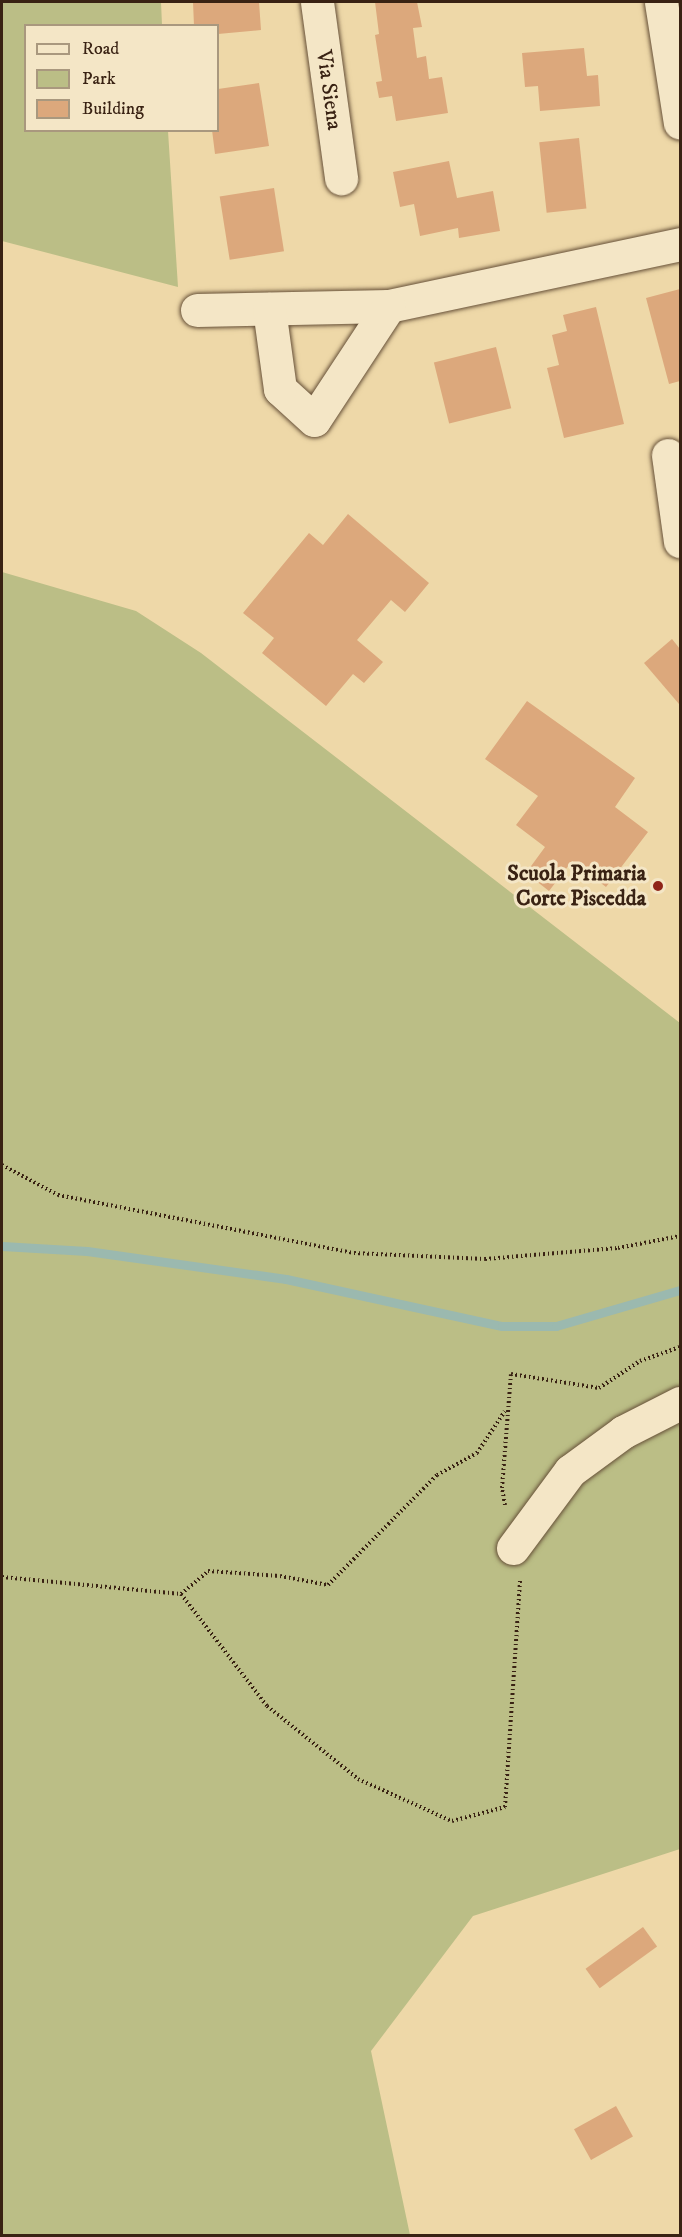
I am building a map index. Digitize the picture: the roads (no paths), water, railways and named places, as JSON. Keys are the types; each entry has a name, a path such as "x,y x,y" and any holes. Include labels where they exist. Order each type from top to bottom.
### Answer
{"street":[{"name":"Via Siena","path":"317,2 341,178"},
{"path":"661,2 681,123"},
{"path":"197,310 389,306 681,244"},
{"path":"269,309 280,389 314,420 389,306"},
{"path":"668,455 681,541"},
{"path":"513,1548 570,1471 623,1432 681,1403"}],"waterway":[{"path":"2,1246 87,1251 286,1279 502,1326 556,1326 680,1290"}],"place":[{"name":"Scuola Primaria Corte Piscedda","path":"658,886"}]}
